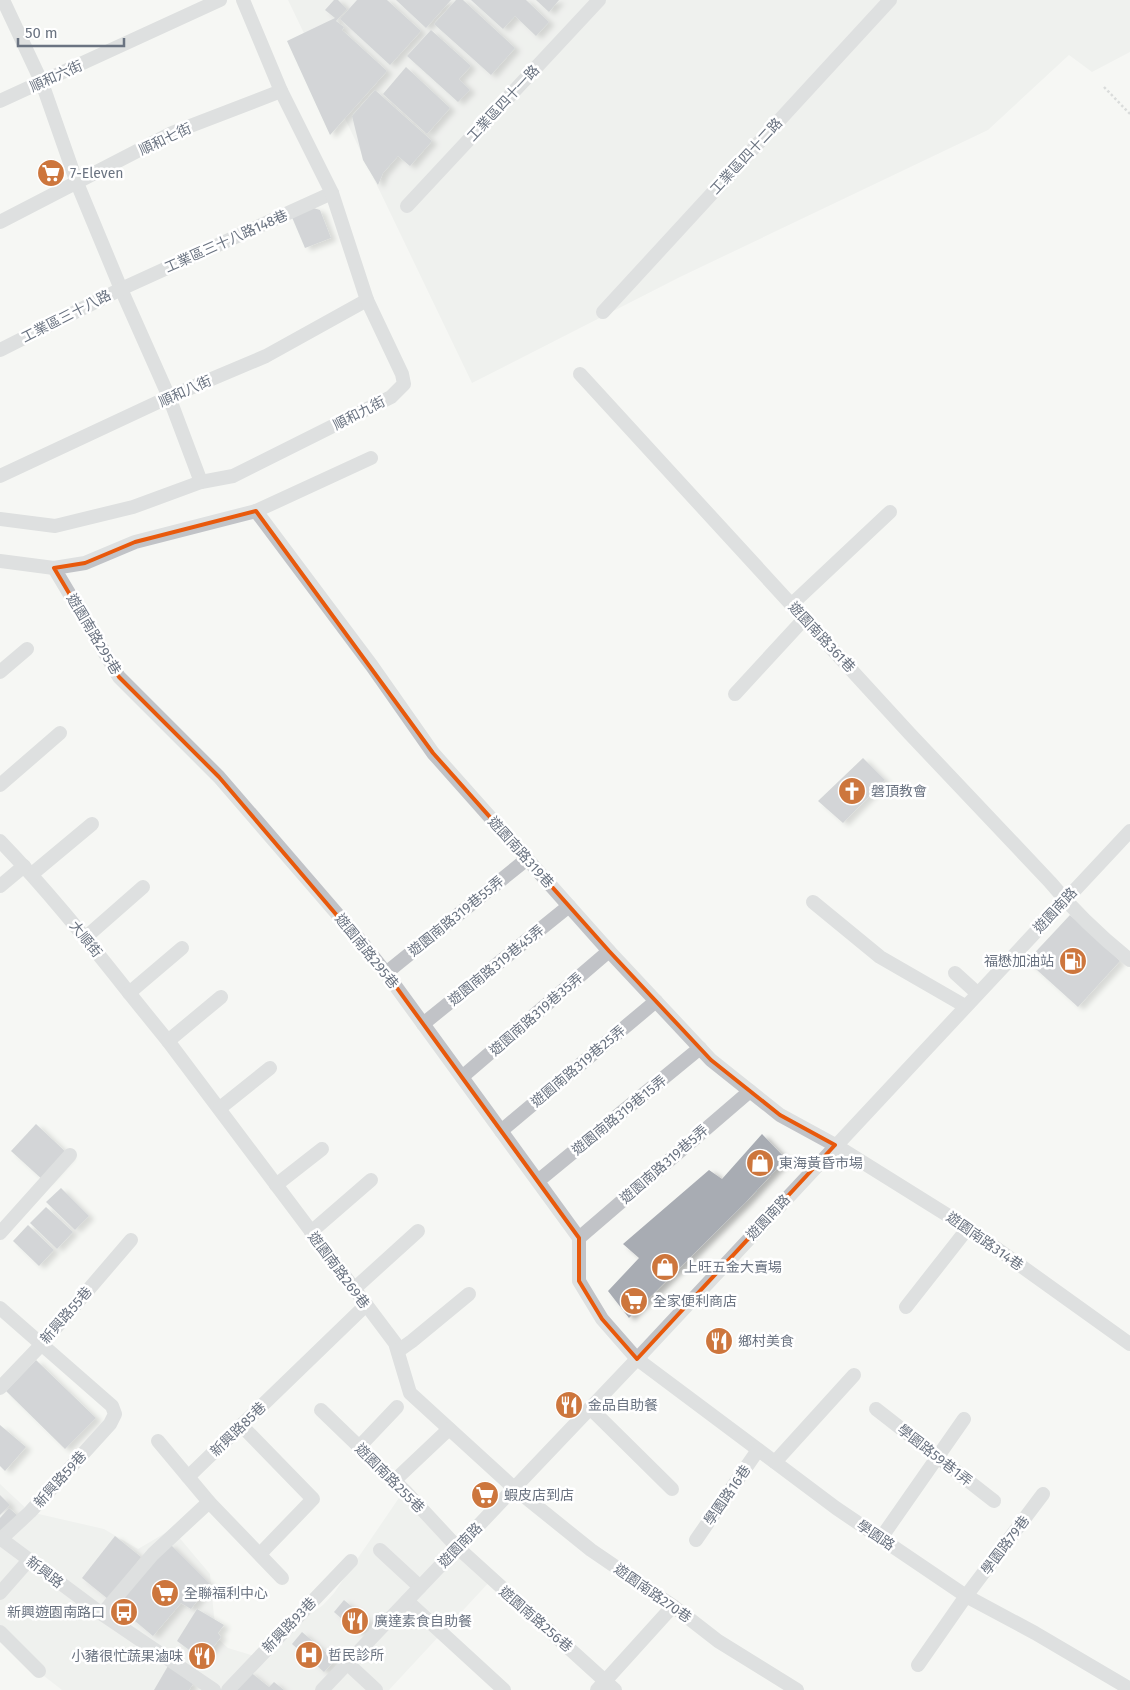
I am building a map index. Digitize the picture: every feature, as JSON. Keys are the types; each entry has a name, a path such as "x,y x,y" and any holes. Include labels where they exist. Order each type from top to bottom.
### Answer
{"street":[{"name":"工業區三十八路","path":"0,350 121,288 77,183 42,83 3,0"},
{"name":"順和六街","path":"0,101 220,0"},
{"name":"順和九街","path":"0,519 55,526 133,507 201,482 233,476 391,397 404,384 402,374 367,300 332,193 281,91 243,0"},
{"name":"工業區四十一路","path":"407,206 599,0"},
{"name":"工業區四十二路","path":"603,312 890,0"},
{"name":"順和七街","path":"0,222 172,134 281,91"},
{"name":"工業區三十八路148巷","path":"121,288 332,193"},
{"path":"121,288 169,397 201,482"},
{"name":"順和八街","path":"0,476 169,397 266,356 367,300"},
{"name":"遊園南路361巷","path":"580,374 1064,900 1130,960"},
{"path":"0,561 54,568 85,563 135,542 256,511 371,458"},
{"name":"遊園南路319巷","path":"256,511 372,666 433,754 609,951 711,1060 780,1115 835,1145"},
{"path":"792,604 890,512"},
{"name":"遊園南路295巷","path":"54,568 119,677 219,777 364,945 579,1238"},
{"path":"735,694 805,618"},
{"path":"0,672 27,650"},
{"path":"0,785 60,734"},
{"path":"0,886 28,870 92,824"},
{"name":"遊園南路","path":"322,1690 637,1359 1130,830"},
{"name":"大順街","path":"0,841 28,870 86,938 168,1041"},
{"name":"遊園南路319巷55弄","path":"386,974 527,859"},
{"path":"86,938 143,887"},
{"path":"813,902 880,957 965,1006"},
{"name":"遊園南路319巷45弄","path":"423,1024 569,906"},
{"path":"129,993 182,948"},
{"name":"遊園南路319巷35弄","path":"462,1077 609,951"},
{"path":"955,973 977,994"},
{"path":"168,1041 221,997"},
{"name":"遊園南路319巷25弄","path":"501,1130 656,1001"},
{"name":"遊園南路269巷","path":"168,1041 395,1344 410,1393 514,1488"},
{"name":"遊園南路319巷15弄","path":"538,1182 700,1048"},
{"path":"220,1108 270,1068"},
{"name":"遊園南路319巷5弄","path":"579,1238 750,1091"},
{"name":"遊園南路314巷","path":"835,1145 968,1228 1130,1344"},
{"path":"276,1185 322,1149"},
{"path":"0,1233 70,1155"},
{"path":"311,1232 371,1180"},
{"path":"906,1307 968,1228"},
{"path":"354,1289 418,1231"},
{"path":"579,1238 578,1281 602,1319 637,1359"},
{"name":"新興路55巷","path":"0,1388 41,1345 131,1240"},
{"path":"398,1351 469,1294"},
{"name":"新興路85巷","path":"188,1477 366,1305"},
{"path":"0,1308 41,1345"},
{"name":"新興路59巷","path":"1,1539 37,1505 110,1424 115,1414 112,1406 41,1345"},
{"name":"學園路","path":"637,1359 836,1508 966,1596 1035,1633 1130,1689"},
{"path":"775,1462 854,1375"},
{"path":"359,1447 397,1407"},
{"path":"590,1408 672,1489"},
{"name":"學園路59巷1弄","path":"876,1408 937,1458 994,1500"},
{"name":"遊園南路255巷","path":"322,1410 394,1481 457,1548"},
{"path":"881,1538 964,1419"},
{"path":"241,1425 313,1499 260,1554"},
{"path":"394,1481 449,1429"},
{"path":"158,1441 209,1502 282,1578"},
{"name":"學園路16巷","path":"696,1540 758,1450"},
{"name":"遊園南路270巷","path":"514,1488 590,1550 673,1606 718,1641 797,1690"},
{"name":"學園路79巷","path":"918,1665 966,1596 1043,1494"},
{"path":"102,1614 153,1554 209,1502"},
{"name":"新興路","path":"1,1539 102,1614 214,1690"},
{"name":"遊園南路256巷","path":"457,1548 606,1687"},
{"path":"380,1550 420,1587"},
{"path":"0,1593 29,1560"},
{"name":"新興路93巷","path":"228,1690 351,1561"},
{"path":"407,1601 504,1690"},
{"path":"606,1687 673,1606"},
{"path":"0,1632 39,1671"},
{"path":"348,1664 376,1690"}],"path":[{"path":"1104,87 1130,114"}],"highlighted area":[{"path":"256,511 433,753 609,951 711,1060 780,1115 835,1145 637,1359 602,1319 579,1281 579,1238 386,973 219,777 119,677 54,568 85,563 135,542"}],"shaded area":[{"path":"288,0 1130,0 1130,52 1092,72 1069,55 988,130 680,277 472,383"},
{"path":"0,1484 30,1512 104,1529 138,1549 172,1529 210,1574 216,1637 228,1648 261,1658 289,1629 323,1605 334,1593 403,1492 493,1578 389,1690 62,1690 0,1642"}],"building":[{"path":"334,0 338,0 347,9 336,21 344,27 342,30 387,71 330,135 287,41 335,18 325,10"},
{"path":"357,0 387,0 421,31 390,65 340,19"},
{"path":"396,0 451,0 426,28"},
{"path":"456,0 463,0 515,48 491,75 434,24"},
{"path":"471,0 526,0 549,22 536,36 515,16 503,29"},
{"path":"536,0 559,0 549,12"},
{"path":"431,30 471,66 459,79 470,90 458,102 407,56"},
{"path":"406,67 450,108 427,134 383,94"},
{"path":"375,90 432,141 410,166 398,156 383,173 378,185 363,160 352,116"},
{"path":"310,207 320,210 331,238 305,248 291,215"},
{"name":"磐頂教會","path":"863,758 885,780 843,823 818,801"},
{"name":"福懋加油站","path":"1070,915 1120,961 1078,1007 1027,961"},
{"path":"36,1124 69,1155 44,1181 11,1151"},
{"path":"762,1134 786,1159 745,1203 629,1318 608,1291 639,1258 623,1244 709,1170 722,1179"},
{"path":"61,1188 89,1216 75,1230 46,1202"},
{"path":"46,1207 73,1232 57,1249 30,1223"},
{"path":"28,1225 54,1250 39,1266 13,1241"},
{"path":"36,1360 96,1418 65,1449 6,1391"},
{"path":"0,1425 26,1447 5,1471 0,1466"},
{"path":"0,1495 10,1505 0,1515"},
{"path":"9,1508 18,1516 0,1532 0,1518"},
{"path":"115,1536 141,1557 108,1599 82,1578"},
{"name":"全聯福利中心","path":"169,1543 210,1584 191,1609 181,1603 153,1636 117,1606"},
{"path":"344,1600 370,1622 359,1634 334,1612"},
{"path":"197,1609 224,1625 218,1633 221,1637 203,1660 177,1641"},
{"path":"302,1632 335,1660 324,1672 292,1644"},
{"path":"168,1666 193,1684 189,1690 154,1690"},
{"path":"249,1671 269,1687 274,1682 284,1690 233,1690"}],"place":[{"name":"7-Eleven","path":"51,173"},
{"name":"磐頂教會","path":"852,791"},
{"name":"福懋加油站","path":"1073,961"},
{"name":"東海黃昏市場","path":"760,1163"},
{"name":"上旺五金大賣場","path":"665,1267"},
{"name":"全家便利商店","path":"634,1301"},
{"name":"鄉村美食","path":"719,1341"},
{"name":"金品自助餐","path":"569,1405"},
{"name":"蝦皮店到店","path":"485,1495"},
{"name":"全聯福利中心","path":"165,1593"},
{"name":"新興遊園南路口","path":"124,1612"},
{"name":"廣達素食自助餐","path":"355,1621"},
{"name":"哲民診所","path":"309,1655"},
{"name":"小豬很忙蔬果滷味","path":"202,1656"}]}
